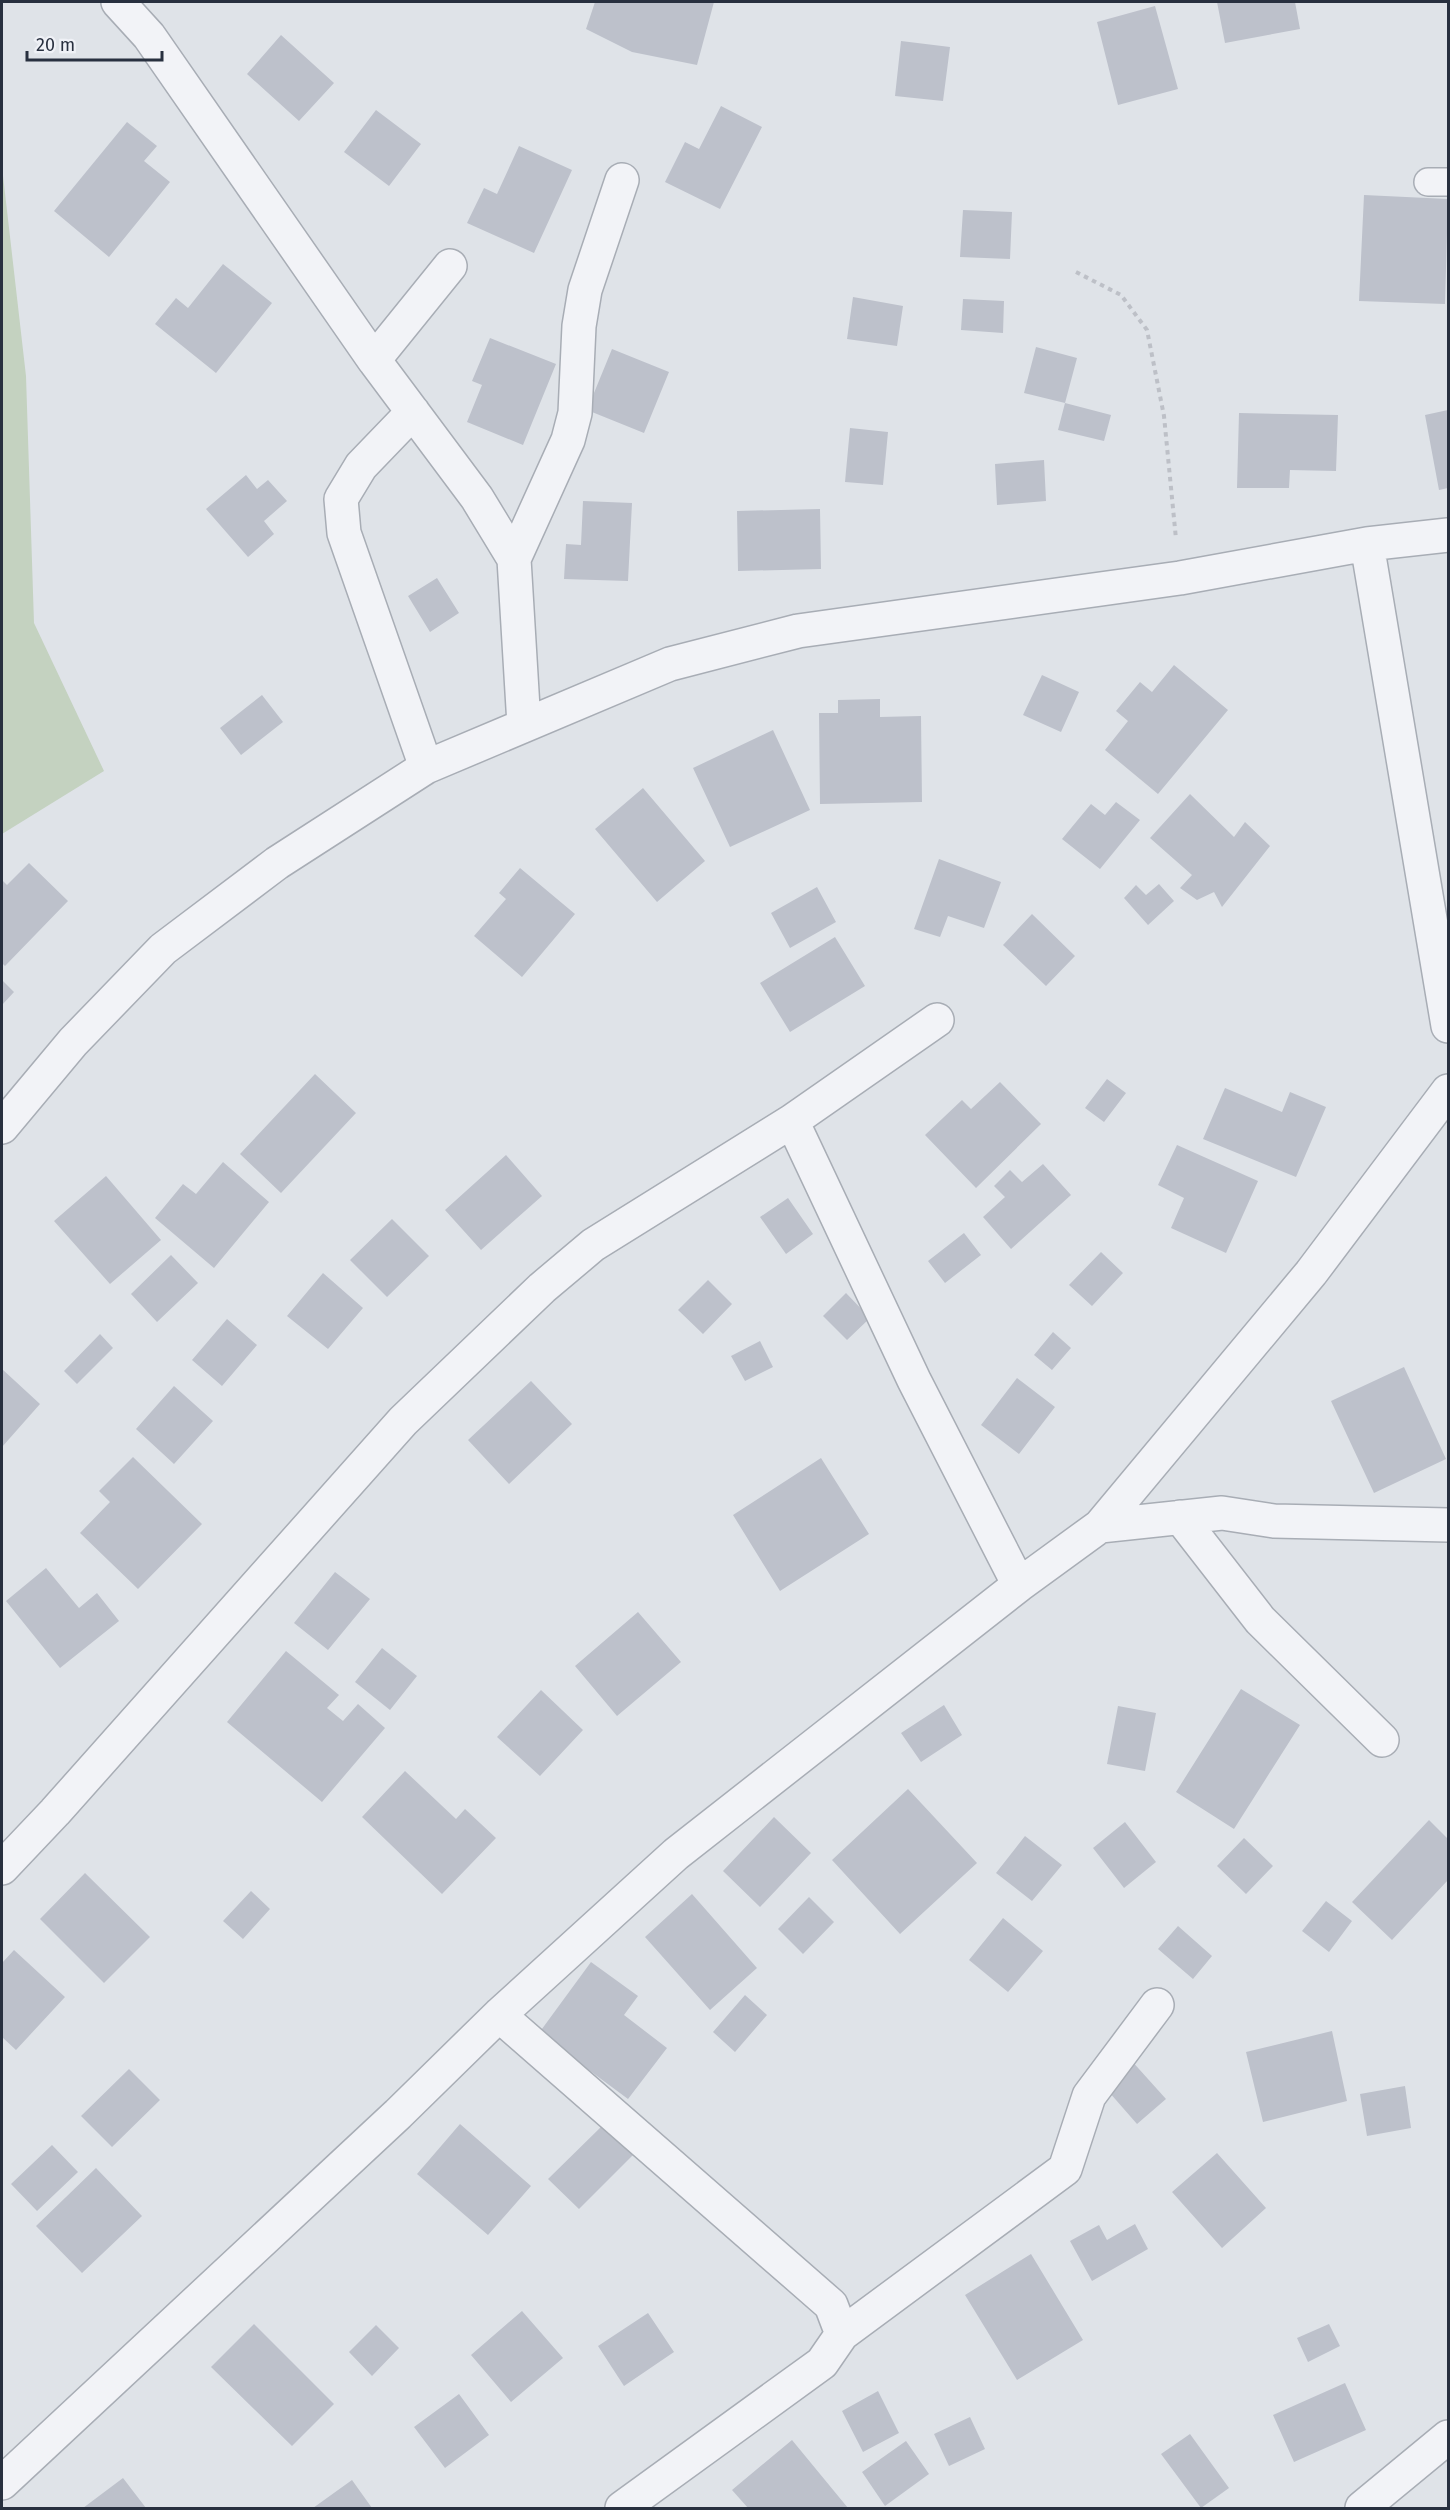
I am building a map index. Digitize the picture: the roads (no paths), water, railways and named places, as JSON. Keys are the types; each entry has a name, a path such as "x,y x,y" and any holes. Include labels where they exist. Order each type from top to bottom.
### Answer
{"street":[{"path":"118,2 149,36 374,360 477,498 514,559 524,725"},
{"path":"514,559 568,440 575,413 579,326 585,290 622,180"},
{"path":"374,360 450,266"},
{"path":"413,412 361,466 340,499 344,533 426,767"},
{"path":"2,1127 73,1042 163,949 277,863 426,767 670,664 798,631 1180,578 1367,544 1449,535"},
{"path":"1367,544 1449,1026"},
{"path":"2,1868 55,1812 403,1421 542,1288 593,1245 792,1121 937,1020"},
{"path":"2,2483 398,2114 499,2015 676,1854 1019,1585 1100,1526 1311,1272 1449,1091"},
{"path":"792,1121 914,1380 1019,1585"},
{"path":"1100,1526 1222,1513 1274,1521 1449,1525"},
{"path":"1180,1517 1260,1620 1382,1740"},
{"path":"622,2508 822,2363 842,2334 1065,2169 1089,2096 1157,2005"},
{"path":"499,2015 831,2305 842,2334"},
{"path":"1362,2508 1449,2436"}]}
